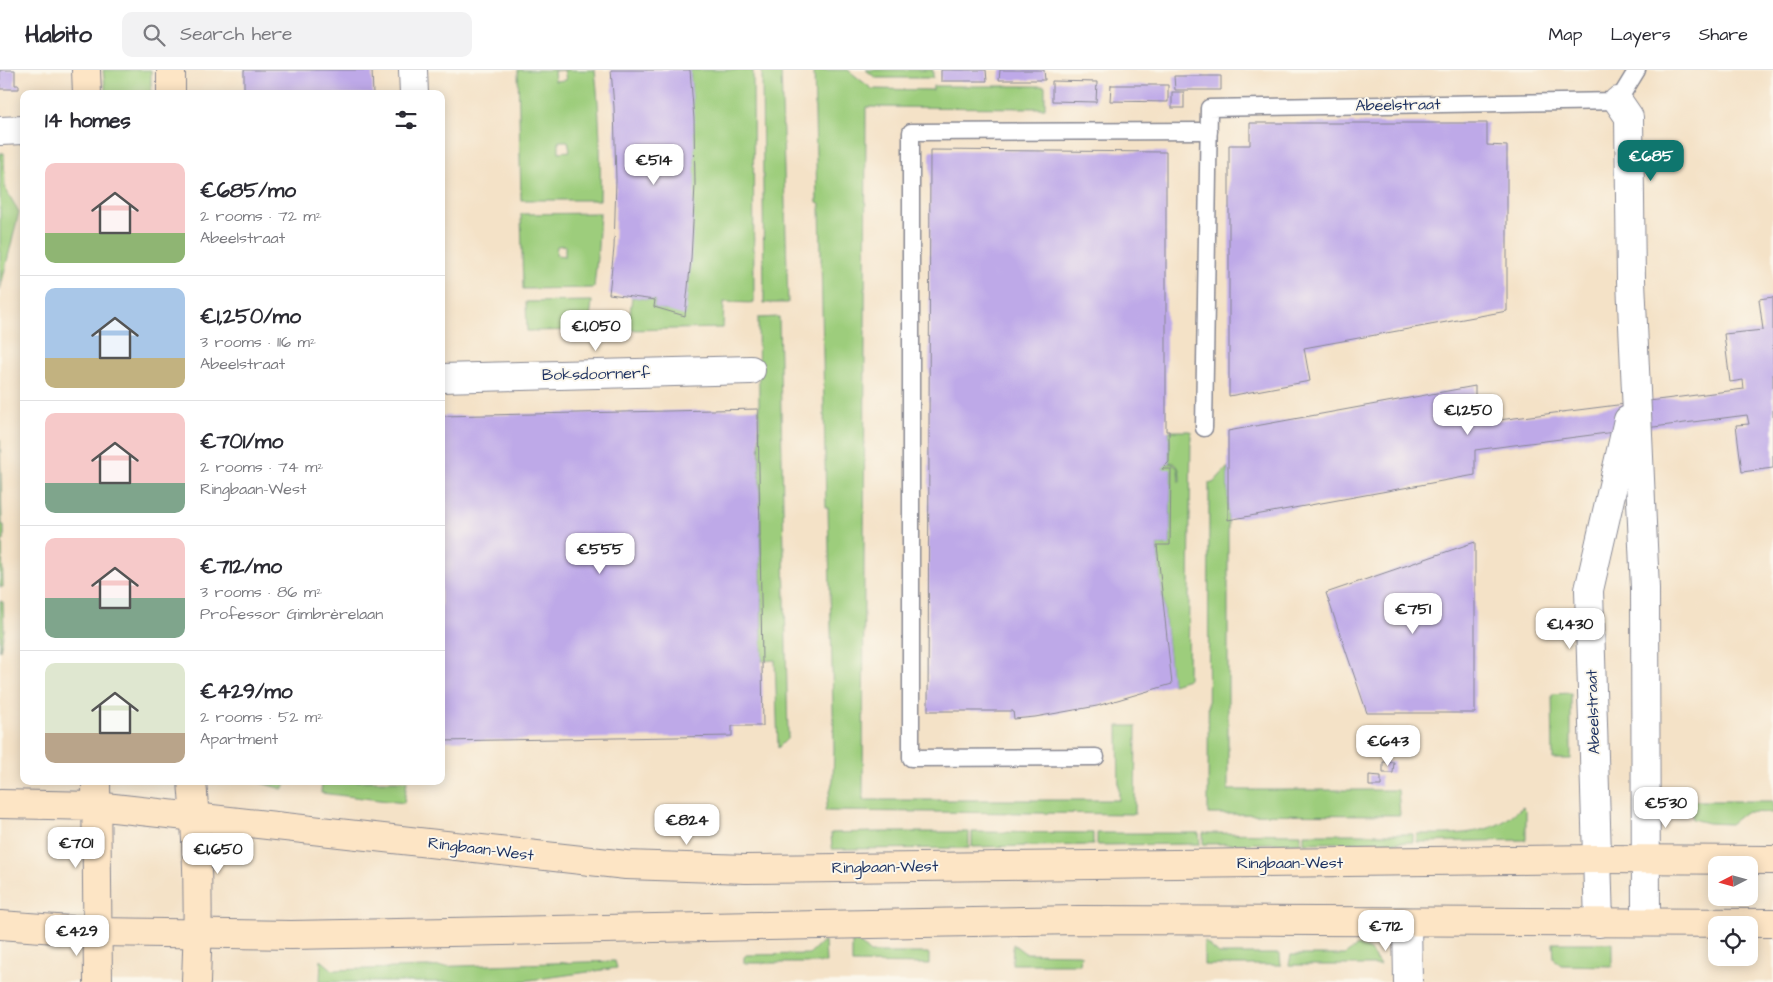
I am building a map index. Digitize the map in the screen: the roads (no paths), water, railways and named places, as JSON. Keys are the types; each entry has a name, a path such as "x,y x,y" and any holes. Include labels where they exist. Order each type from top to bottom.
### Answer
{"main road":[{"path":"86,70 87,90"},
{"path":"171,70 172,90"},
{"path":"192,785 198,934 196,982"},
{"path":"96,794 98,982"},
{"name":"Ringbaan-West","path":"0,804 96,794 195,816 294,829 636,866 746,869 1645,859 1773,860"},
{"path":"0,925 98,932 301,934 1078,920 1773,924"}],"street":[{"path":"413,70 414,90"},
{"name":"Abeelstraat","path":"1618,101 1629,117 1631,281 1645,589 1646,922"},
{"path":"0,131 20,130"},
{"name":"Boksdoornerf","path":"445,378 751,370"},
{"name":"Abeelstraat","path":"1599,923 1589,590 1636,387"},
{"path":"1406,922 1408,982"}],"lane":[{"path":"1618,101 1637,70"},
{"name":"Abeelstraat","path":"1204,428 1209,108 1618,101"},
{"path":"1096,757 911,758 911,132 1209,131"}]}
